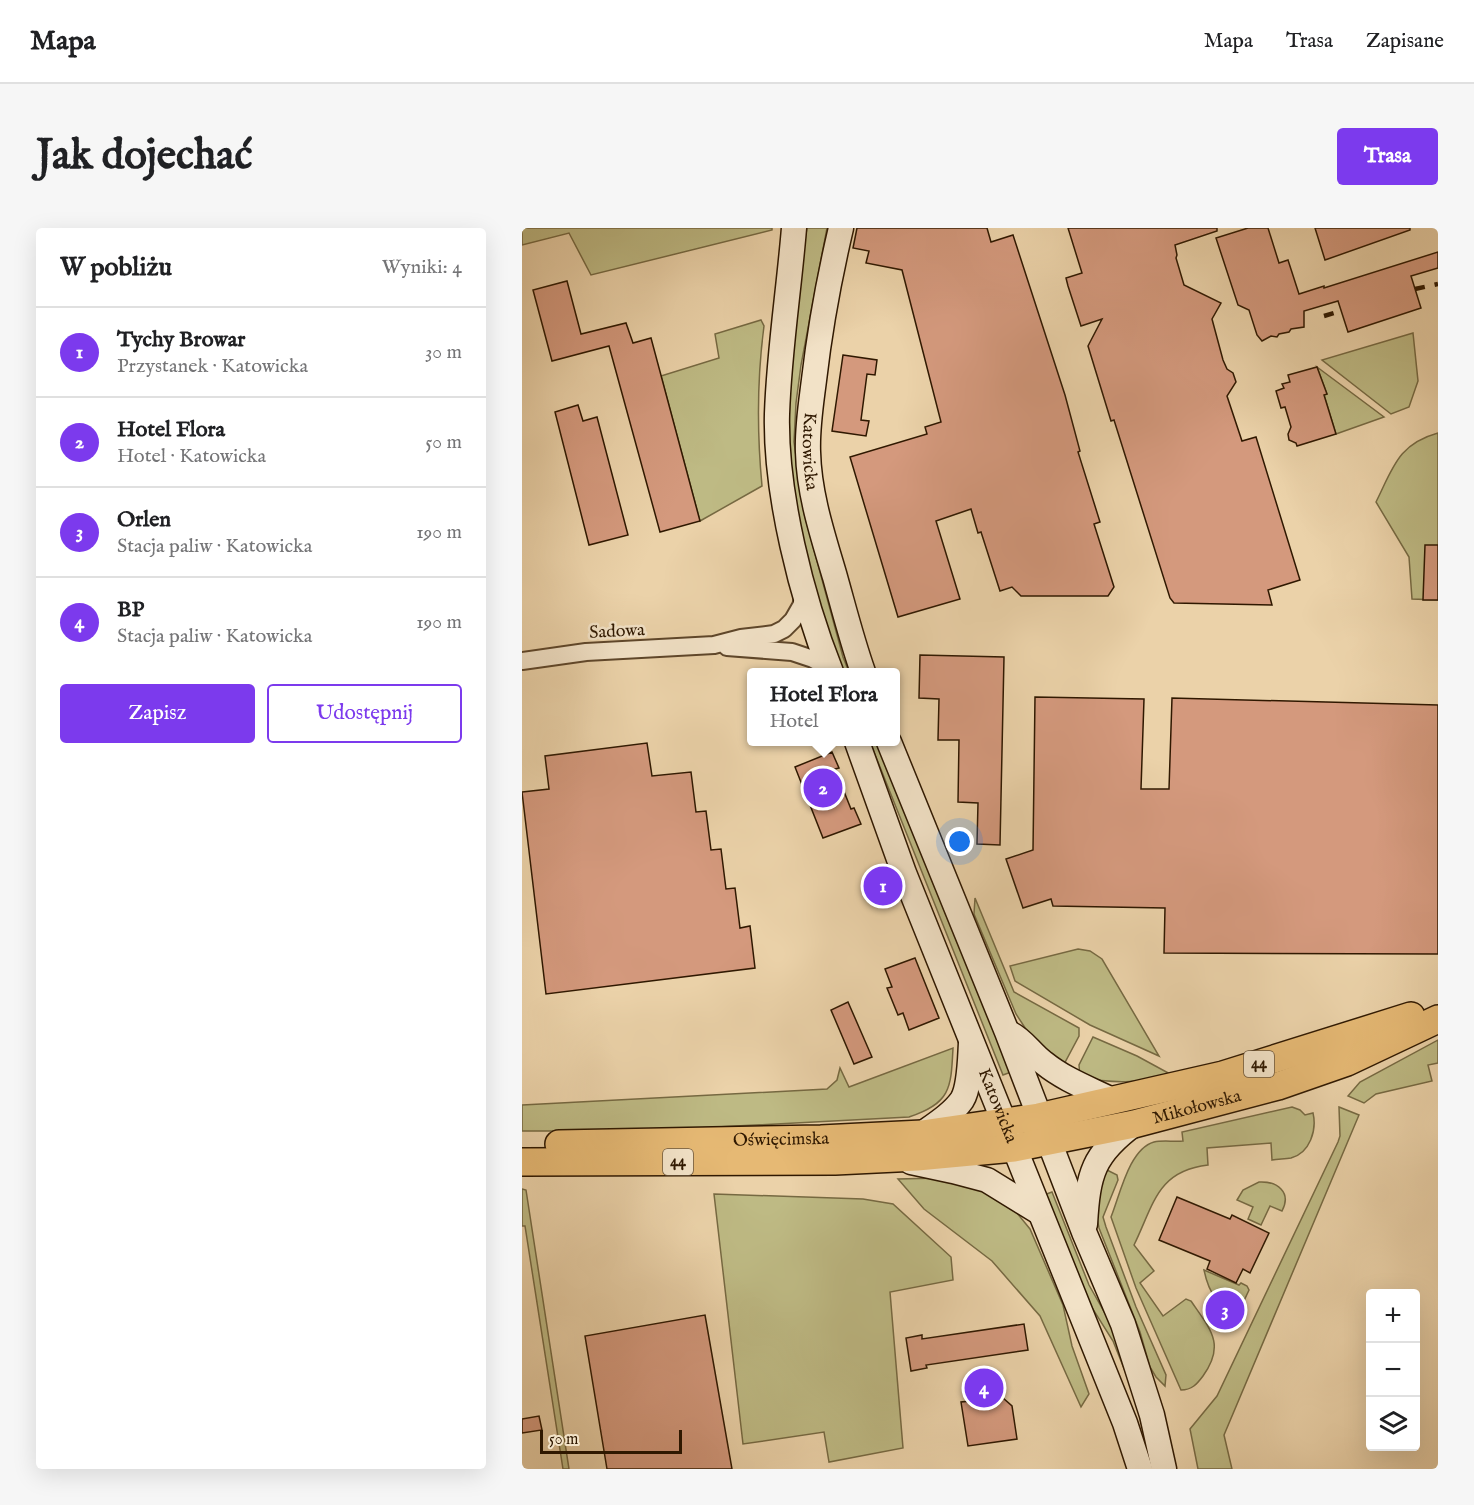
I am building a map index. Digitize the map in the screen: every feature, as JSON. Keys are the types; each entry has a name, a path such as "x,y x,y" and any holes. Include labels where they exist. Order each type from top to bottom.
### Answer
{"main road":[{"name":"Katowicka","path":"794,228 782,336 777,415 778,448 781,480 805,592 829,668"},
{"name":"Katowicka","path":"841,228 819,332 808,425 808,453 810,481 822,534 853,646 861,668"},
{"name":"Katowicka","path":"859,746 904,873 1125,1423 1140,1469"},
{"name":"Katowicka","path":"891,746 1007,1032 1084,1232 1123,1324 1152,1414 1164,1469"},
{"name":"Mikołowska","path":"1014,1148 1044,1129 1114,1101 1224,1075 1438,1008"},
{"name":"Mikołowska","path":"1044,1129 1134,1124 1245,1095 1347,1062 1438,1018"},
{"path":"1007,1032 1020,1038 1041,1061 1065,1078 1114,1101"},
{"path":"922,1134 942,1120 963,1099 972,1041"},
{"name":"Oświęcimska","path":"522,1145 821,1139 922,1134 1004,1122 1044,1129"},
{"path":"1084,1232 1086,1197 1097,1161 1114,1138 1134,1124"},
{"name":"Oświęcimska","path":"522,1162 835,1161 1014,1148"},
{"path":"894,1158 987,1180 1039,1212"}],"street":[{"name":"Sadowa","path":"522,661 586,652 714,645 741,638 774,634 793,620 801,606 805,592"},
{"name":"Sadowa","path":"714,645 792,652 813,659 827,668"}],"shaded area":[{"path":"522,228 772,228 772,230 591,275 569,233 522,245"},
{"path":"807,228 827,228 801,365 794,442 804,513 847,668 842,668 824,618 806,559 794,499 788,442 788,415 790,361"},
{"path":"761,320 764,326 759,386 762,486 700,521 661,376 719,358 715,334"},
{"path":"1413,333 1418,381 1409,407 1391,414 1322,360"},
{"path":"1317,367 1384,417 1336,434 1324,395 1327,394"},
{"path":"1438,433 1438,600 1412,599 1409,557 1376,502 1398,459 1405,451 1425,438"},
{"path":"872,746 879,746 1011,1072 1003,1075"},
{"path":"975,898 1014,992 1079,1028 1079,1036 1062,1068 1033,1040 1016,1014 974,914"},
{"path":"1078,949 1090,951 1102,959 1159,1056 1090,1025 1015,981 1010,966"},
{"path":"1093,1037 1137,1056 1172,1075 1126,1082 1080,1077 1079,1065"},
{"path":"1438,1040 1438,1063 1428,1065 1432,1081 1376,1094 1364,1103 1348,1096 1360,1082"},
{"path":"953,1048 949,1084 941,1100 923,1112 909,1117 642,1131 522,1131 522,1105 827,1089 837,1080 840,1068 849,1087"},
{"path":"1292,1107 1305,1115 1313,1113 1313,1133 1303,1151 1291,1158 1272,1160 1271,1143 1207,1148 1208,1165 1191,1168 1178,1174 1159,1192 1134,1245 1154,1271 1140,1283 1163,1316 1186,1299 1191,1301 1213,1337 1214,1355 1210,1365 1196,1384 1191,1388 1181,1390 1136,1288 1111,1217 1127,1174 1138,1154 1145,1146 1154,1142 1183,1141 1182,1132"},
{"path":"1339,1107 1359,1115 1224,1435 1232,1469 1198,1469 1190,1429 1217,1396 1338,1142 1340,1136"},
{"path":"1101,1167 1117,1175 1118,1180 1103,1217 1136,1307 1166,1375 1165,1386 1150,1367 1140,1332 1099,1228 1096,1213"},
{"path":"941,1178 968,1184 1001,1199 1012,1207 1030,1229 1063,1305 1072,1346 1089,1394 1081,1407 1040,1316 992,1261 924,1209 898,1179"},
{"path":"1259,1182 1272,1183 1277,1186 1284,1193 1285,1198 1282,1211 1270,1206 1261,1225 1248,1219 1253,1207 1237,1200 1243,1190"},
{"path":"522,1189 526,1190 569,1469 563,1469 525,1226 522,1226"},
{"path":"1052,1192 1089,1285 1111,1324 1131,1386 1113,1341 1089,1303 1044,1195"},
{"path":"714,1194 863,1199 893,1204 951,1257 953,1280 890,1292 903,1448 829,1462 824,1432 743,1444"},
{"path":"1204,1270 1239,1285 1241,1283 1247,1286 1249,1290 1242,1305 1234,1307 1220,1303 1211,1292"}],"building":[{"path":"857,228 987,228 991,242 1013,235 1065,395 1080,451 1078,452 1100,522 1094,524 1114,587 1108,596 1021,596 1012,587 1000,591 971,509 936,521 960,599 898,617 850,457 927,434 925,427 941,422 902,270 866,263 869,251 853,248"},
{"path":"1068,228 1217,228 1217,231 1175,245 1176,258 1184,285 1221,303 1212,319 1223,360 1227,369 1233,373 1236,382 1227,396 1242,441 1256,437 1300,580 1268,590 1272,605 1174,603 1170,598 1114,420 1111,421 1088,346 1102,319 1081,326 1068,286 1066,278 1082,273"},
{"path":"1248,228 1268,228 1279,263 1288,260 1299,294 1438,252 1438,268 1411,276 1421,308 1348,332 1338,301 1304,311 1304,327 1291,329 1277,337 1271,336 1262,341 1257,335 1249,310 1238,305 1216,238"},
{"path":"1315,228 1410,228 1410,230 1325,260"},
{"path":"567,281 581,334 626,323 633,343 651,338 700,521 660,532 609,346 552,361 533,290"},
{"path":"843,355 877,360 875,375 867,374 861,420 869,421 866,436 832,431"},
{"path":"1317,367 1327,394 1324,395 1336,434 1297,446 1289,440 1288,434 1291,427 1285,407 1281,408 1276,391 1284,388 1282,384 1290,382 1288,375"},
{"path":"578,405 583,421 597,417 628,535 589,545 555,412"},
{"path":"1425,545 1438,545 1438,600 1423,600"},
{"path":"920,655 1004,657 1000,845 977,844 978,803 958,802 959,740 938,740 939,699 919,698"},
{"path":"1035,697 1144,699 1141,789 1169,789 1172,698 1438,705 1438,954 1164,953 1165,908 1053,906 1051,899 1023,908 1006,859 1033,850"},
{"path":"647,743 652,776 691,772 696,812 706,811 711,850 721,849 726,889 735,888 740,928 750,926 755,968 546,994 522,792 549,789 545,756"},
{"path":"832,752 839,768 835,769 851,809 854,808 861,824 823,838 795,767"},
{"path":"915,958 939,1018 909,1030 903,1013 898,1015 887,988 892,987 885,969"},
{"path":"848,1002 872,1057 854,1064 831,1010"},
{"path":"1177,1197 1230,1219 1232,1215 1269,1233 1250,1273 1243,1269 1236,1283 1207,1269 1210,1261 1159,1240"},
{"path":"705,1315 732,1469 607,1469 585,1336"},
{"path":"1024,1324 1028,1350 926,1365 927,1368 911,1371 906,1338 922,1335 922,1339"},
{"path":"1003,1398 1012,1406 1017,1439 968,1446 961,1402"},
{"path":"539,1416 542,1430 522,1433 522,1419"}],"railway":[{"path":"1415,289 1438,284"},
{"path":"1324,316 1341,311"}],"place":[{"name":"Hotel Flora","path":"823,788"},
{"name":"Tychy Browar","path":"883,886"},
{"name":"Orlen","path":"1225,1310"},
{"name":"BP","path":"984,1388"}]}
